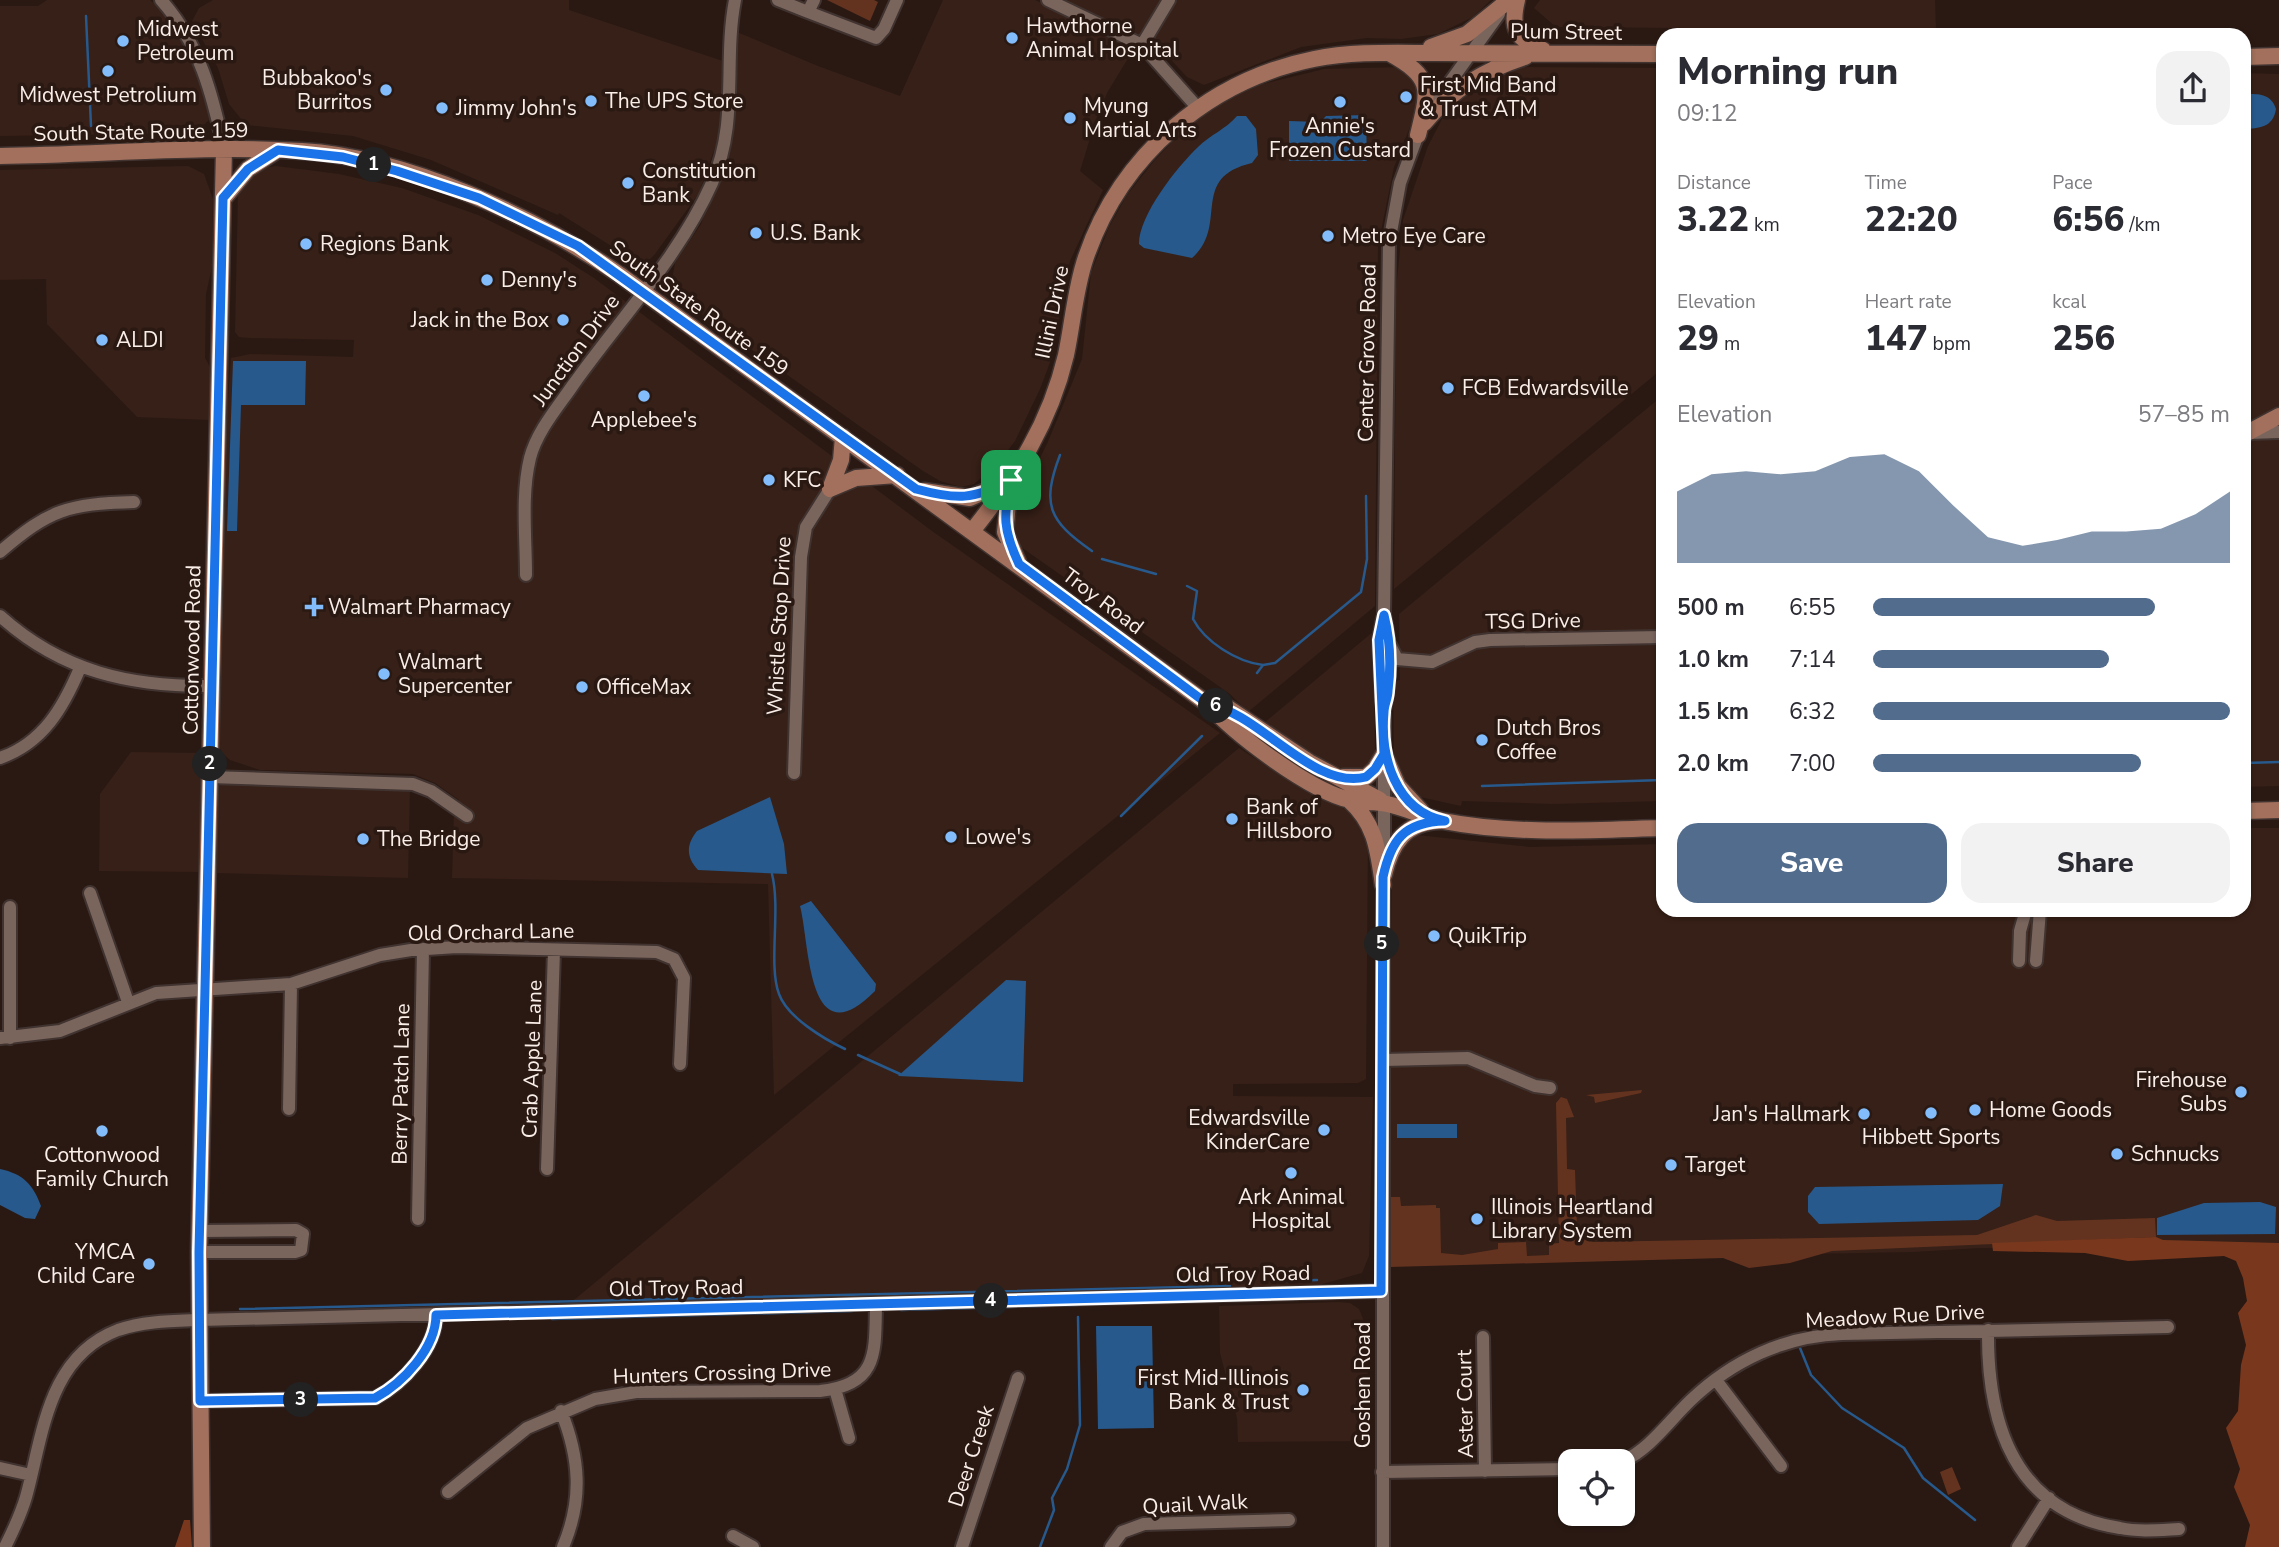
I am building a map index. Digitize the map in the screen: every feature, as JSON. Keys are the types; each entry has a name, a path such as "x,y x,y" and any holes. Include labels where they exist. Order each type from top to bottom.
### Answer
{"main road":[{"path":"1387,52 1416,50 1452,41 1467,34 1509,0"},
{"path":"1517,0 1513,15 1514,32 1520,39 1543,53"},
{"path":"1387,52 1413,66 1424,79 1427,97 1421,129"},
{"name":"Illini Drive","path":"973,530 1011,480 1036,439 1055,393 1066,355 1074,294 1098,223 1133,169 1153,145 1197,107 1266,72 1311,59 1387,52 1469,52"},
{"name":"Plum Street","path":"1469,52 1656,54"},
{"path":"1421,129 1466,82 1484,71 1543,53"},
{"path":"2251,57 2279,56"},
{"name":"South State Route 159","path":"0,156 224,149 278,150 343,157 465,192 578,246 741,366 973,530"},
{"name":"Cottonwood Road","path":"199,1320 224,149"},
{"path":"223,198 248,169 278,150"},
{"path":"2251,430 2279,416"},
{"name":"Whistle Stop Drive","path":"830,489 841,460 843,437"},
{"path":"830,489 856,478 897,475"},
{"path":"916,489 939,495 970,498 1011,480"},
{"path":"1011,480 1006,503 1005,532 1019,564"},
{"name":"Troy Road","path":"973,530 1209,705 1227,724 1267,755 1349,800 1385,803"},
{"name":"Troy Road","path":"1209,705 1228,708 1259,731 1385,803 1437,819 1513,830 1656,828"},
{"path":"1337,776 1366,777 1375,769 1384,754"},
{"path":"1384,754 1405,797 1437,819"},
{"path":"1349,800 1365,816 1372,828 1383,881"},
{"path":"2251,811 2279,810"},
{"path":"2261,811 2279,818"},
{"path":"1383,881 1387,859 1398,838 1415,826 1437,819"},
{"path":"199,1320 202,1547"}],"street":[{"path":"161,0 180,25 198,58 224,149"},
{"name":"Junction Drive","path":"526,575 526,491 530,458 538,439 702,205 722,154 730,114 730,40 735,0"},
{"path":"778,0 876,38 884,29 897,0"},
{"path":"808,12 814,0"},
{"path":"1048,0 1142,45 1197,107"},
{"path":"1142,45 1169,0"},
{"name":"Center Grove Road","path":"1385,803 1384,710 1379,640 1384,615 1389,243 1400,183 1421,129 1469,52 1509,0"},
{"path":"2251,433 2279,432"},
{"name":"Whistle Stop Drive","path":"794,773 802,557 806,527 830,489"},
{"path":"0,552 41,519 59,511 89,503 134,502"},
{"name":"Center Grove Road","path":"1384,615 1388,631 1388,692 1384,710"},
{"path":"0,616 41,648 80,668 146,684 212,686"},
{"name":"TSG Drive","path":"1388,631 1393,654 1397,659 1424,663 1475,642 1656,637"},
{"path":"0,758 27,745 47,726 68,695 80,668"},
{"path":"210,777 413,784 431,790 467,816"},
{"name":"Goshen Road","path":"1383,1547 1381,1291 1385,803"},
{"path":"90,893 128,1002"},
{"path":"5,1038 10,907"},
{"path":"2019,961 2020,931 2024,917"},
{"path":"2036,961 2039,917"},
{"name":"Old Orchard Lane","path":"5,1038 60,1031 156,993 291,984 380,955 424,949 657,952 674,959 684,978 680,1063"},
{"name":"Berry Patch Lane","path":"418,1219 424,949"},
{"name":"Crab Apple Lane","path":"547,1169 554,950"},
{"path":"289,1109 291,984"},
{"path":"1383,1060 1468,1058 1535,1086 1550,1088"},
{"path":"199,1252 295,1252 301,1250 304,1240 303,1234 296,1230 200,1231"},
{"name":"Old Troy Road","path":"5,1547 31,1475 49,1406 84,1351 122,1329 166,1321 199,1320 1381,1291"},
{"name":"Hunters Crossing Drive","path":"448,1492 515,1436 561,1411 596,1399 636,1392 835,1389 859,1380 875,1353 876,1303"},
{"path":"200,1401 375,1398 397,1383 421,1356 436,1326 436,1315"},
{"name":"Meadow Rue Drive","path":"1635,1455 1642,1451 1691,1400 1716,1380 1754,1355 1810,1337 2168,1327"},
{"path":"1988,1330 1990,1391 2000,1433 2018,1465 2049,1498 2079,1516 2109,1526 2138,1531 2179,1529"},
{"name":"Aster Court","path":"1483,1338 1485,1471"},
{"name":"Deer Creek","path":"962,1547 1018,1378"},
{"path":"1716,1380 1781,1466"},
{"path":"835,1389 849,1438"},
{"path":"561,1411 578,1472 575,1510 563,1547"},
{"path":"0,1468 31,1475"},
{"path":"1382,1472 1558,1469"},
{"path":"2018,1547 2049,1498"},
{"name":"Quail Walk","path":"1111,1547 1122,1532 1144,1524 1289,1520"},
{"path":"733,1536 753,1547"}],"shaded area":[{"path":"47,0 150,0 166,14 196,64 210,107 209,120 197,131 188,133 0,136 0,6 38,6"},
{"path":"213,0 569,0 569,10 723,61 724,99 717,142 699,193 655,254 638,263 559,213 558,215 431,160 353,136 246,125 229,104 218,68 192,21 199,8"},
{"path":"827,0 874,0 878,2 870,21"},
{"path":"943,0 1035,0 1120,41 1127,52 1127,60 1107,93 1095,122 1080,171 1103,190 1070,261 1052,357 1040,389 1015,441 995,467 974,484 961,487 940,481 923,471 673,294 671,285 675,263 701,224 730,145 737,95 737,32 900,96"},
{"path":"1064,0 1491,0 1473,17 1438,34 1401,39 1367,38 1301,47 1204,85 1187,77 1163,51"},
{"path":"1540,0 1935,0 1936,28 1556,27 1534,8"},
{"path":"1402,67 1417,78 1418,107 1394,167 1378,246 1375,606 1248,712 1230,694 1014,542 1011,515 1047,444 1082,359 1091,273 1109,227 1127,195 1154,161 1186,127 1228,100 1259,85 1324,69"},
{"path":"1516,67 1656,68 1656,374 1394,589 1396,290 1403,220 1428,146 1453,98 1464,88"},
{"path":"2251,73 2279,74 2279,786 2251,787"},
{"path":"188,166 204,174 213,199 212,267 206,294 205,358 210,367 210,420 137,417 47,324 46,279 0,280 0,170"},
{"path":"276,166 339,174 402,188 478,215 555,253 594,278 932,531 1220,733 774,1095 768,884 452,878 454,813 459,800 435,783 413,774 260,770 230,760 222,753 218,744 225,438 231,358 250,354 353,357 354,340 249,338 239,337 235,332 238,192 242,182 263,168"},
{"path":"1656,401 1656,801 1553,804 1462,801 1461,806 1411,795 1394,760 1393,681 1400,680 1399,614"},
{"path":"1374,631 1375,754 1366,769 1352,773 1320,759 1264,723"},
{"path":"1239,748 1303,790 1352,812 1368,837 1366,1079 1358,1083 1233,1084 1233,1096 1373,1097 1369,1256 1362,1273 1319,1285 568,1305"},
{"path":"131,752 202,753 200,872 99,871 100,794"},
{"path":"218,782 410,787 408,878 215,873"},
{"path":"2251,828 2279,828 2279,1247 1980,1248 1914,1252 1387,1262 1392,861 1398,847 1417,835 1530,847 1656,844 1656,917 2251,917"},
{"path":"1642,1090 1641,1093 1595,1103 1594,1097 1586,1095"},
{"path":"1561,1097 1567,1099 1574,1117 1566,1118 1567,1169 1575,1170 1577,1228 1581,1235 1593,1242 1977,1235 2036,1215 2057,1221 2155,1218 2156,1237 1832,1251 1790,1263 1749,1268 1723,1258 1390,1267 1391,1197 1400,1197 1401,1206 1436,1205 1436,1208 1440,1208 1441,1253 1462,1255 1498,1249 1498,1243 1526,1242 1527,1256 1549,1255 1549,1244 1559,1243 1556,1103"},
{"path":"2156,1237 2163,1240 2279,1243 2279,1547 2245,1547 2250,1525 2234,1487 2240,1469 2226,1428 2238,1411 2241,1365 2246,1345 2238,1313 2247,1301 2243,1278 2236,1261 2224,1256 2128,1261 2085,1253 1993,1251 1992,1243"},
{"path":"1350,1303 1359,1309 1366,1326 1370,1441 1238,1442 1237,1418 1220,1353 1219,1306"},
{"path":"1952,1467 1961,1489 1948,1495 1940,1472"},
{"path":"184,1520 190,1520 192,1547 175,1547"}],"water":[{"path":"2251,94 2267,97 2276,109 2272,120 2260,127 2251,128"},
{"path":"1366,115 1367,161 1289,161 1289,121 1320,122 1326,116"},
{"path":"1237,116 1246,116 1256,129 1258,155 1252,163 1233,170 1221,180 1215,191 1203,245 1192,258 1144,248 1139,244 1141,232 1145,219 1161,192 1198,147"},
{"path":"233,361 306,361 305,405 241,405 237,531 227,531"},
{"path":"770,797 784,844 787,874 698,870 689,851 697,831"},
{"path":"811,901 876,984 875,991 853,1009 836,1012 824,1004 816,989 800,906"},
{"path":"1006,980 1026,981 1023,1082 898,1076"},
{"path":"1397,1124 1457,1124 1457,1138 1397,1138"},
{"path":"0,1169 21,1177 31,1186 41,1206 35,1219 25,1218 0,1205"},
{"path":"2003,1184 2000,1206 1978,1220 1819,1224 1808,1212 1808,1196 1815,1187"},
{"path":"2260,1202 2276,1207 2275,1234 2157,1235 2157,1218 2204,1203"},
{"path":"1096,1326 1152,1326 1154,1428 1098,1429"}],"waterway":[{"path":"86,16 91,126"},
{"path":"1060,455 1051,487 1053,510 1066,530 1092,551"},
{"path":"1257,673 1263,665 1275,663 1361,592 1367,559 1366,496"},
{"path":"1102,559 1156,574"},
{"path":"1187,586 1197,591 1193,619 1205,635 1223,650 1243,660 1263,665"},
{"path":"1121,816 1202,736"},
{"path":"2251,763 2279,762"},
{"path":"1482,786 1656,780"},
{"path":"772,874 775,968 779,994 783,1003 798,1019 845,1049"},
{"path":"858,1055 900,1074"},
{"path":"1282,1281 1317,1280"},
{"path":"240,1309 1230,1286"},
{"path":"901,1310 1077,1305"},
{"path":"552,1319 852,1311"},
{"path":"1040,1547 1054,1510 1052,1498 1067,1469 1080,1425 1078,1317"},
{"path":"1800,1348 1811,1375 1842,1408 1904,1448 1923,1478 1975,1520"}],"place":[{"name":"Hawthorne Animal Hospital","path":"1012,38"},
{"name":"Midwest Petroleum","path":"123,41"},
{"name":"Midwest Petrolium","path":"108,71"},
{"name":"Bubbakoo's Burritos","path":"386,90"},
{"name":"First Mid Band & Trust ATM","path":"1406,97"},
{"name":"The UPS Store","path":"591,101"},
{"name":"Annie's Frozen Custard","path":"1340,102"},
{"name":"Jimmy John's","path":"442,108"},
{"name":"Myung Martial Arts","path":"1070,118"},
{"name":"Constitution Bank","path":"628,183"},
{"name":"U.S. Bank","path":"756,233"},
{"name":"Metro Eye Care","path":"1328,236"},
{"name":"Regions Bank","path":"306,244"},
{"name":"Denny's","path":"487,280"},
{"name":"Jack in the Box","path":"563,320"},
{"name":"ALDI","path":"102,340"},
{"name":"FCB Edwardsville","path":"1448,388"},
{"name":"Applebee's","path":"644,396"},
{"name":"KFC","path":"769,480"},
{"name":"Walmart Pharmacy","path":"314,607"},
{"name":"Walmart Supercenter","path":"384,674"},
{"name":"OfficeMax","path":"582,687"},
{"name":"Dutch Bros Coffee","path":"1482,740"},
{"name":"Bank of Hillsboro","path":"1232,819"},
{"name":"Lowe's","path":"951,837"},
{"name":"The Bridge","path":"363,839"},
{"name":"QuikTrip","path":"1434,936"},
{"name":"Firehouse Subs","path":"2241,1092"},
{"name":"Home Goods","path":"1975,1110"},
{"name":"Hibbett Sports","path":"1931,1113"},
{"name":"Jan's Hallmark","path":"1864,1114"},
{"name":"Edwardsville KinderCare","path":"1324,1130"},
{"name":"Cottonwood Family Church","path":"102,1131"},
{"name":"Schnucks","path":"2117,1154"},
{"name":"Target","path":"1671,1165"},
{"name":"Ark Animal Hospital","path":"1291,1173"},
{"name":"Illinois Heartland Library System","path":"1477,1219"},
{"name":"YMCA Child Care","path":"149,1264"},
{"name":"First Mid-Illinois Bank & Trust","path":"1303,1390"}],"route":[{"path":"1011,480 970,498 956,498 916,489 741,366 578,246 465,192 343,157 304,151 278,150 261,159 236,180 223,198 199,1252 200,1401 375,1398 397,1383 421,1356 436,1326 436,1315 1381,1291 1383,877 1387,859 1398,838 1415,826 1445,821 1429,817 1405,797 1384,754 1384,710 1388,692 1388,631 1384,615 1380,624 1379,640 1384,754 1371,775 1360,779 1337,776 1259,731 1228,708 1209,705 1019,564 1005,532 1006,503 1011,480"}]}
